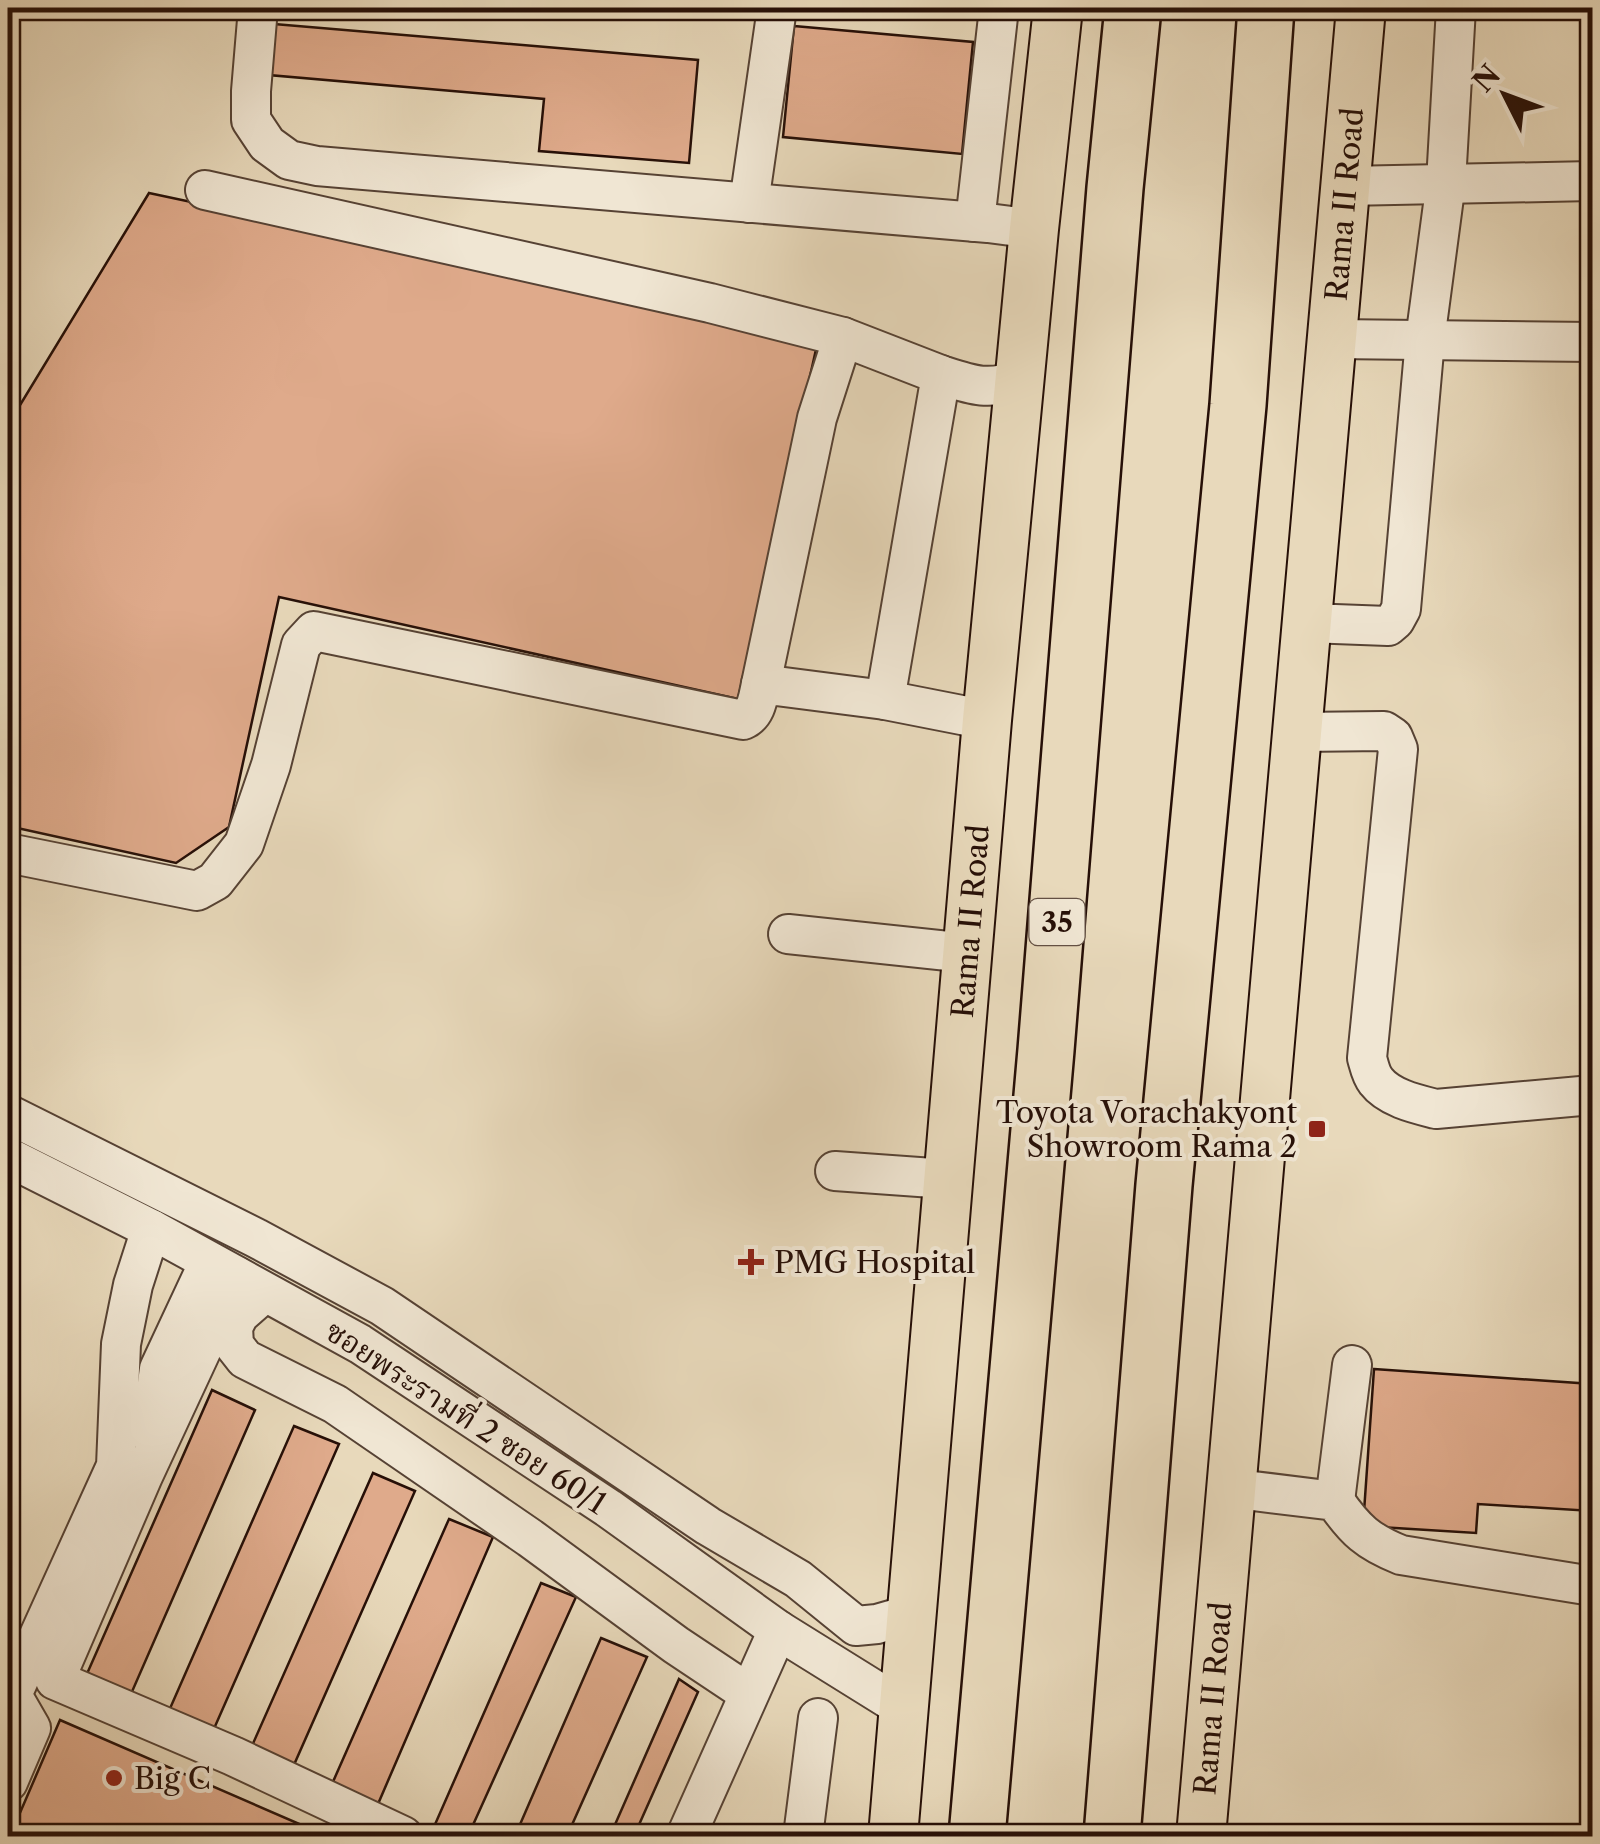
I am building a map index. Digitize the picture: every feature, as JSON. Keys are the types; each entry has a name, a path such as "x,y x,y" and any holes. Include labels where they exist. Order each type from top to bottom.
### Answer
{"highway":[{"name":"35","path":"976,1836 1133,8"},
{"path":"1112,1836 1164,1185 1238,405 1266,8"}],"main road":[{"name":"Rama II Road","path":"893,1836 986,720 1054,8"},
{"name":"Rama II Road","path":"1201,1836 1361,8"}],"street":[{"path":"258,8 252,120 267,144 289,160 318,166 1034,229"},
{"path":"749,203 777,8"},
{"path":"975,222 999,8"},
{"path":"1308,623 1388,626 1401,608 1425,340 1446,182 1456,8"},
{"path":"1346,186 1592,180"},
{"path":"206,190 710,302 842,337 975,386 998,387 1019,380"},
{"path":"8,852 196,891 215,881 244,844 272,765 302,646 314,631 743,720 749,718 761,684 817,418 842,337"},
{"path":"1334,339 1592,342"},
{"path":"885,700 941,376"},
{"path":"761,684 885,700 986,720"},
{"path":"1299,732 1384,731 1393,736 1398,749 1367,1058 1375,1080 1414,1104 1436,1109 1592,1095"},
{"path":"788,934 967,953"},
{"name":"ซอยพระรามที่ 2 ซอย 60/1","path":"8,1114 382,1306 708,1526 798,1579 856,1626 912,1614"},
{"name":"ซอยพระรามที่ 2 ซอย 60/1","path":"8,1157 151,1229 360,1344 608,1508 778,1630 906,1708"},
{"path":"835,1171 947,1179"},
{"path":"8,1782 31,1728 12,1695 116,1466 121,1344 132,1285 151,1229"},
{"path":"223,1269 181,1395 55,1680 234,1756 403,1836"},
{"path":"143,1476 159,1369 223,1269"},
{"path":"282,1302 257,1300 239,1315 232,1334 244,1359 335,1404 748,1694"},
{"path":"1335,1501 1352,1365"},
{"path":"181,1395 204,1377 220,1375 328,1421 376,1433"},
{"path":"1230,1488 1335,1501 1361,1534 1400,1555 1592,1586"},
{"path":"686,1836 778,1630"},
{"path":"803,1836 818,1718"}],"building":[{"path":"274,24 698,60 689,163 539,151 544,99 269,75"},
{"path":"794,26 973,42 962,154 783,137"},
{"path":"149,193 819,336 738,699 279,597 229,827 176,863 8,826 8,455 17,410"},
{"path":"1374,1369 1592,1384 1592,1511 1478,1504 1476,1533 1363,1526"},
{"path":"212,1390 255,1410 131,1694 86,1676"},
{"path":"294,1426 339,1444 213,1731 168,1713"},
{"path":"373,1473 415,1491 293,1767 251,1748"},
{"path":"449,1519 493,1537 378,1804 332,1784"},
{"path":"541,1583 576,1597 468,1836 451,1836 433,1829"},
{"path":"601,1638 647,1657 567,1836 515,1836"},
{"path":"679,1679 698,1692 634,1836 610,1836"},
{"name":"Big C","path":"60,1720 327,1836 10,1836"}],"place":[{"name":"Toyota Vorachakyont Showroom Rama 2","path":"1317,1129"},
{"name":"PMG Hospital","path":"751,1262"},
{"name":"Big C","path":"114,1778"}]}
